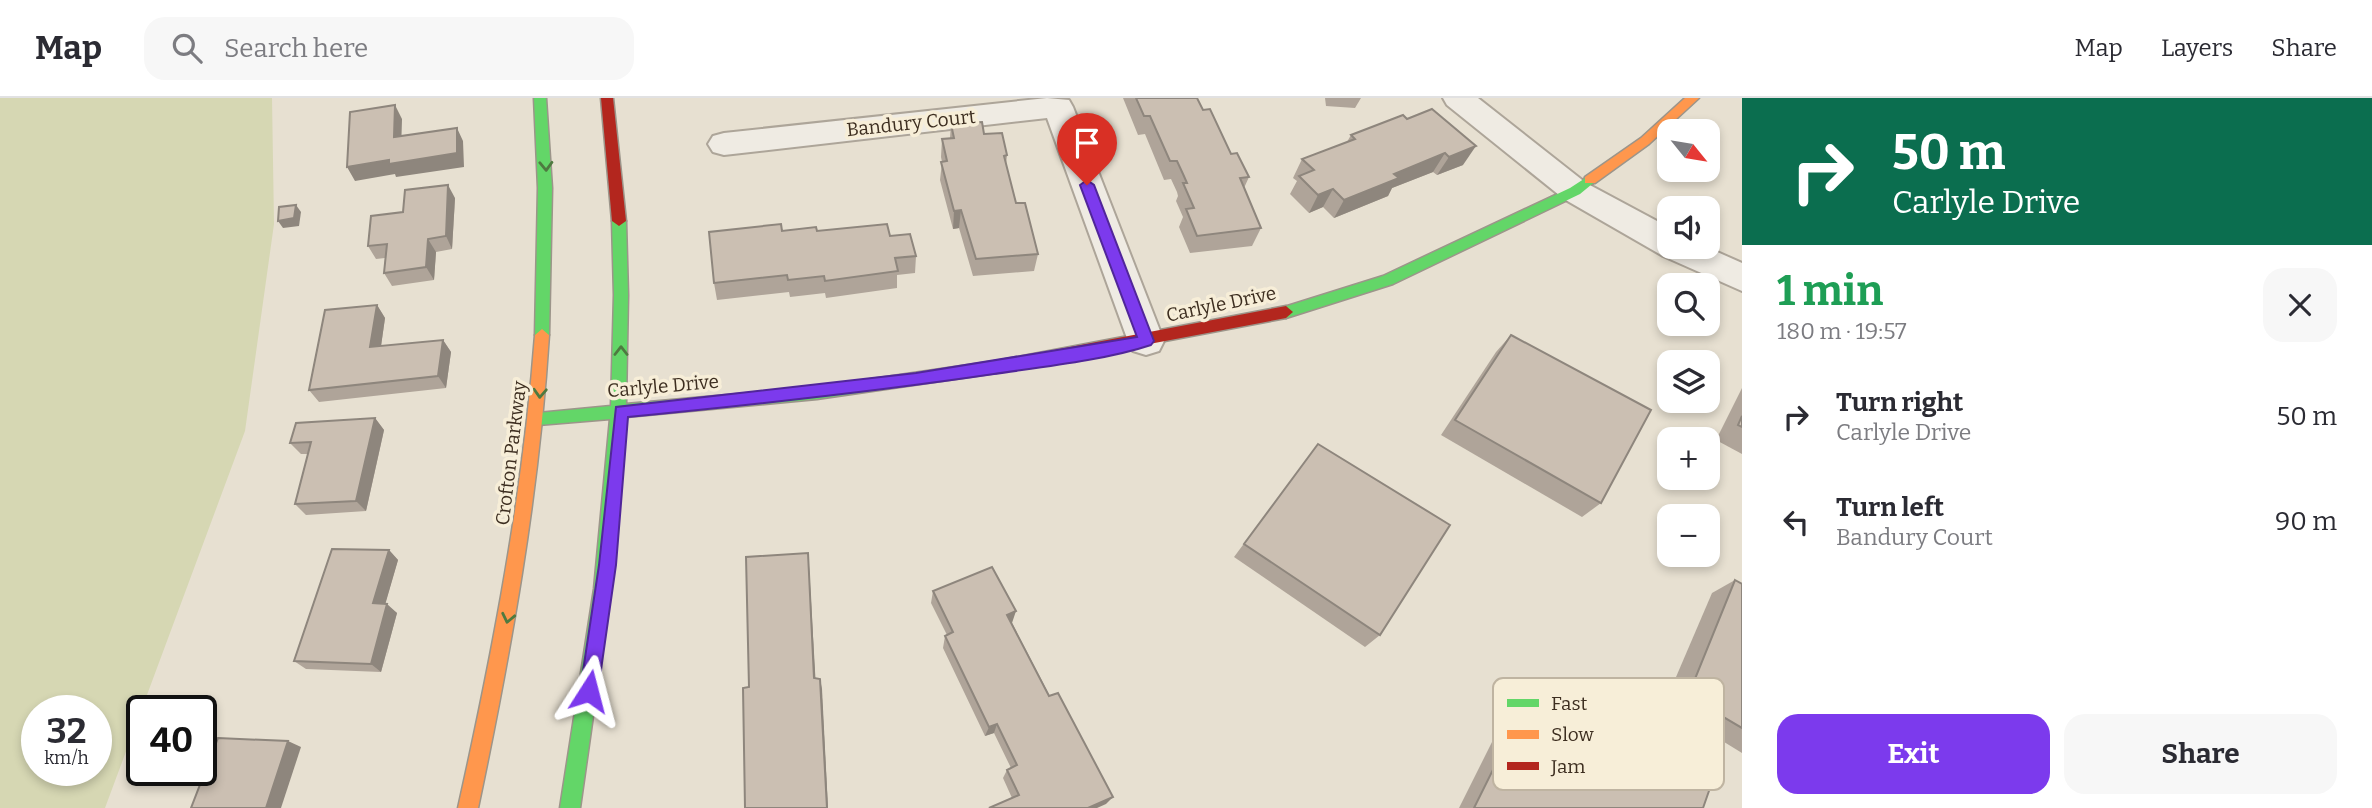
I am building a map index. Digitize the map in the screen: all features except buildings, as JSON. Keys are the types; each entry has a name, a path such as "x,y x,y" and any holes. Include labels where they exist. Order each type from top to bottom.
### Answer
{"street":[{"name":"Crofton Parkway","path":"468,808 518,568 538,419 548,261 545,156 540,98"},
{"path":"570,808 608,565 621,412 622,253 614,146 607,98"},
{"path":"1458,98 1575,191 1657,237"},
{"name":"Carlyle Drive","path":"538,419 817,393 916,380 1049,359 1290,311 1388,280 1575,191 1645,141 1693,98"},
{"name":"Bandury Court","path":"724,144 1058,107 1146,341"},
{"path":"1701,259 1742,278"}],"green space":[{"path":"0,98 272,98 274,224 245,431 147,695 126,695 126,751 105,808 0,808"}],"traffic: fast":[{"path":"540,98 545,188 542,335"},
{"path":"1286,312 1388,280 1575,191 1590,180"},
{"path":"570,808 593,662 611,516 620,369 619,221"},
{"path":"538,419 817,393 996,367"}],"traffic: slow":[{"path":"1590,180 1645,141 1693,98"},
{"path":"468,808 515,573 532,454 542,335"}],"traffic: jam":[{"path":"607,98 619,221"},
{"path":"996,367 1286,312"}],"route":[{"path":"589,691 608,565 621,412 817,393 916,380 1146,341 1087,185"}]}
